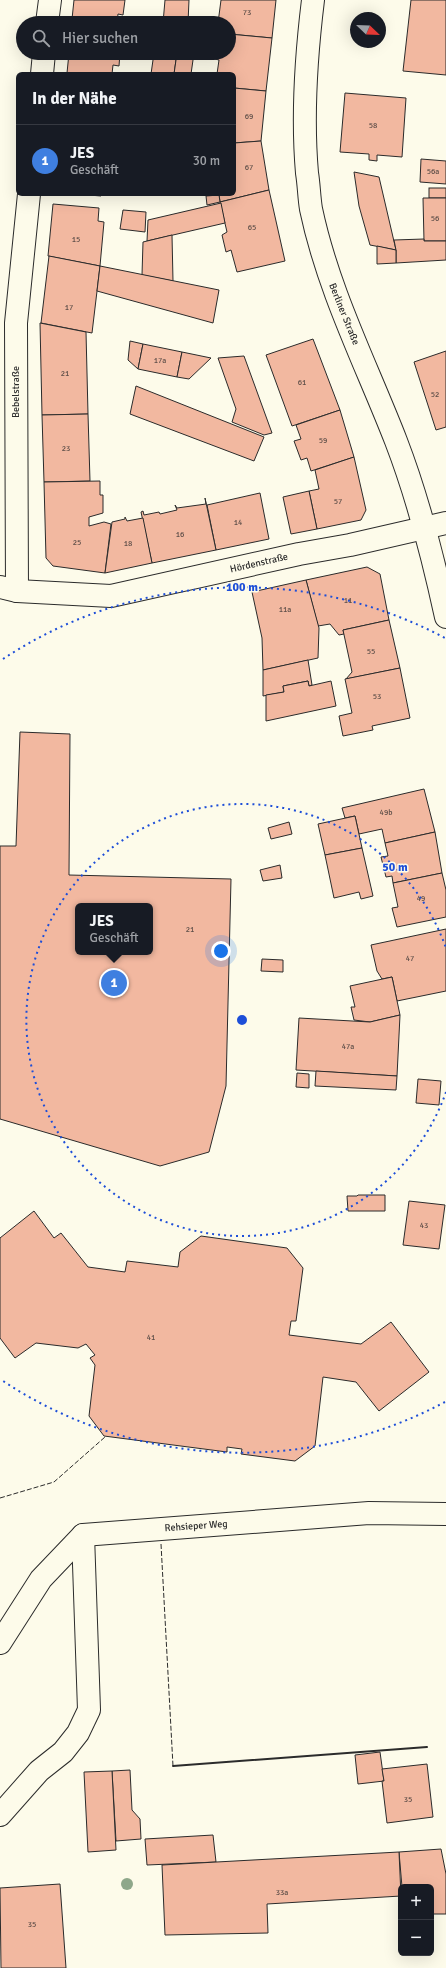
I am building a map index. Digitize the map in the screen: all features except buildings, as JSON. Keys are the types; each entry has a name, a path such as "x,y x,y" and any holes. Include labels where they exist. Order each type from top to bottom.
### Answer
{"street":[{"path":"48,16 50,0"},
{"name":"Berliner Straße","path":"313,0 309,30 304,140 311,207 322,255 336,298 396,441 425,527 446,617"},
{"path":"42,72 43,60"},
{"name":"Bebelstraße","path":"9,589 16,323 29,196"},
{"name":"Hördenstraße","path":"9,589 111,596 446,523"},
{"name":"Rehsieper Weg","path":"83,1535 369,1513 446,1514"},
{"path":"0,1643 41,1579 83,1535"},
{"path":"0,1815 39,1771 63,1752 78,1733 89,1710 83,1535"}],"fence":[{"path":"0,1498 54,1482 105,1437"},
{"path":"161,1544 173,1766"}],"wall":[{"path":"173,1766 427,1747"}],"place":[{"name":"JES","path":"114,983"}]}
